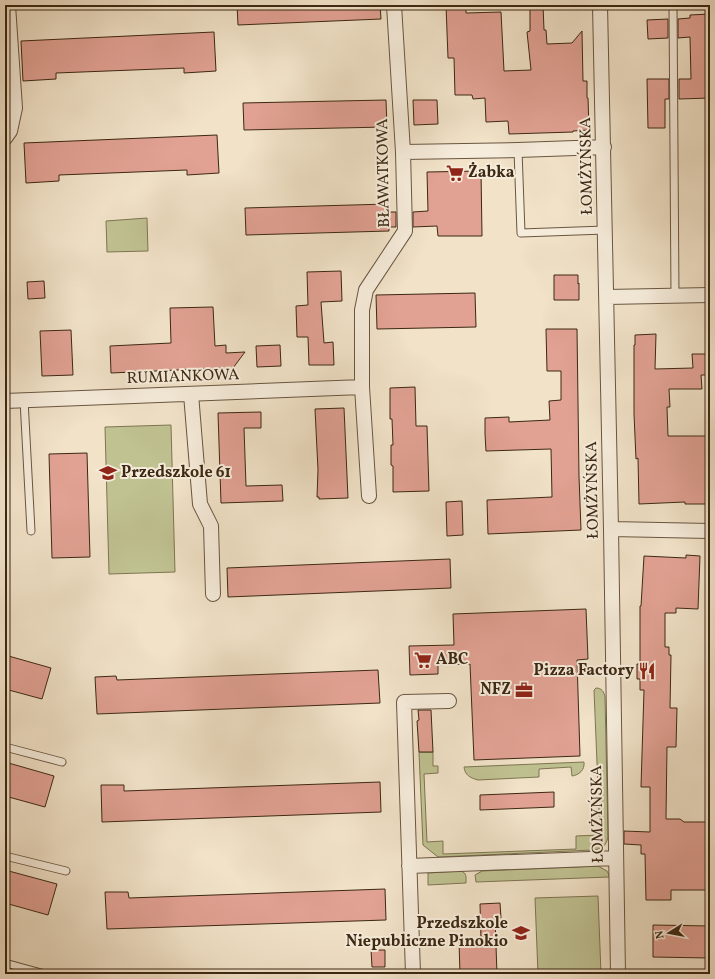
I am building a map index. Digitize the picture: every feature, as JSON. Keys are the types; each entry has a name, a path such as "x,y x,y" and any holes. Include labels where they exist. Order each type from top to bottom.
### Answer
{"street":[{"path":"5,138 10,131 15,108 8,5"},
{"name":"BŁAWATKOWA","path":"369,496 362,386 362,310 366,290 404,231 403,152 394,5"},
{"name":"ŁOMŻYŃSKA","path":"600,5 606,230 618,974"},
{"path":"403,152 604,147"},
{"path":"607,297 710,295"},
{"name":"RUMIANKOWA","path":"5,401 362,386"},
{"path":"191,394 200,504 210,526 213,594"},
{"path":"611,529 710,531"},
{"path":"412,974 404,702 449,701"},
{"path":"409,866 616,858"}],"lane":[{"path":"673,5 675,296"},
{"path":"518,150 521,232 606,230"},
{"path":"24,400 31,531"},
{"path":"5,747 62,762"},
{"path":"5,856 66,871"},
{"path":"5,963 45,974"}],"green space":[{"path":"147,218 148,251 107,252 106,221"},
{"path":"171,425 175,572 109,574 105,427"},
{"path":"596,688 600,689 604,693 605,697 608,837 603,846 599,849 593,850 438,857 423,845 419,752 433,752 433,766 438,766 438,773 424,774 427,842 443,841 443,854 576,849 576,836 600,835 594,690"},
{"path":"584,762 584,767 581,772 572,776 571,767 539,769 539,777 478,780 468,776 464,767"},
{"path":"598,866 607,871 610,877 476,882 475,875 482,871"},
{"path":"461,871 465,874 466,883 428,885 428,873"},
{"path":"598,896 601,974 538,974 535,898"}],"building":[{"path":"237,5 380,5 381,19 238,25"},
{"path":"446,5 466,5 466,13 501,12 504,71 531,70 527,32 530,31 530,5 543,5 544,30 546,30 547,44 572,43 582,31 583,81 587,81 589,130 509,134 508,121 486,122 485,98 473,99 472,95 455,95 454,58 448,58"},
{"path":"710,14 710,98 679,99 679,79 691,79 690,37 678,38 678,19 690,18 690,15"},
{"path":"668,19 668,38 648,39 647,20"},
{"path":"214,32 216,71 184,73 184,68 56,73 56,79 23,81 21,41"},
{"path":"647,79 669,79 669,99 665,99 665,128 648,128"},
{"path":"386,100 387,127 244,130 243,103"},
{"path":"413,100 437,100 438,124 414,125"},
{"path":"217,135 219,173 187,175 187,170 59,175 59,181 26,183 24,143"},
{"path":"481,171 482,236 438,236 437,226 413,227 413,212 428,211 427,172"},
{"path":"388,204 388,212 396,212 396,227 389,227 389,231 246,235 245,208"},
{"path":"341,271 342,301 321,302 324,343 333,342 334,365 309,365 308,337 297,337 296,306 308,305 307,272"},
{"path":"554,275 578,275 579,300 554,300"},
{"path":"44,281 45,298 28,299 27,282"},
{"path":"475,293 476,327 377,329 376,295"},
{"path":"213,307 215,346 226,345 226,353 245,352 230,372 223,368 111,373 110,346 171,343 170,308"},
{"path":"546,329 577,329 581,530 488,534 487,500 552,497 551,449 486,451 485,434 485,418 509,417 509,422 550,420 549,401 561,400 561,371 547,371"},
{"path":"71,330 73,375 42,376 40,331"},
{"path":"656,334 655,369 693,368 692,354 708,354 709,375 701,375 702,389 669,389 670,407 667,407 668,436 710,436 710,504 685,504 685,502 639,504 638,458 636,459 634,414 635,335"},
{"path":"280,345 281,366 257,367 256,346"},
{"path":"415,387 416,426 427,426 429,491 393,492 391,445 393,445 392,419 390,419 390,388"},
{"path":"344,408 348,498 319,499 319,497 317,497 318,470 315,409"},
{"path":"261,412 261,428 244,428 246,486 282,485 283,501 221,503 218,413"},
{"path":"87,453 90,557 52,558 49,454"},
{"path":"462,501 463,535 447,536 446,502"},
{"path":"686,555 700,556 698,609 676,608 676,613 665,613 665,647 669,647 669,655 671,655 670,708 677,708 676,747 667,747 666,819 680,819 684,822 710,822 710,890 671,890 671,900 646,900 645,854 641,854 641,845 624,844 624,831 650,832 650,787 641,787 644,690 640,690 640,679 637,679 637,664 640,664 640,606 644,556 686,558"},
{"path":"450,559 451,588 228,597 227,568"},
{"name":"NFZ","path":"586,609 588,659 577,660 580,756 474,760 470,664 438,665 438,674 410,675 409,646 454,645 453,614"},
{"path":"5,655 51,668 42,699 5,689"},
{"path":"378,670 380,703 97,714 95,677 116,676 117,680"},
{"path":"418,710 431,710 433,752 419,752 417,721 419,720"},
{"path":"5,762 54,776 45,807 5,796"},
{"path":"380,782 381,812 102,822 101,785 124,785 124,791"},
{"path":"554,792 554,807 480,810 480,795"},
{"path":"5,870 57,884 48,915 5,903"},
{"path":"385,889 386,920 107,929 105,892 128,892 129,898"},
{"path":"500,903 501,918 495,918 497,974 460,974 459,941 481,940 480,904"},
{"path":"653,925 710,926 709,958 653,957"},
{"path":"371,950 385,950 385,967 372,967"}],"place":[{"name":"Żabka","path":"455,173"},
{"name":"Przedszkole 61","path":"108,473"},
{"name":"ABC","path":"423,660"},
{"name":"Pizza Factory","path":"647,671"},
{"name":"NFZ","path":"524,690"},
{"name":"Przedszkole Niepubliczne Pinokio","path":"521,933"}]}
